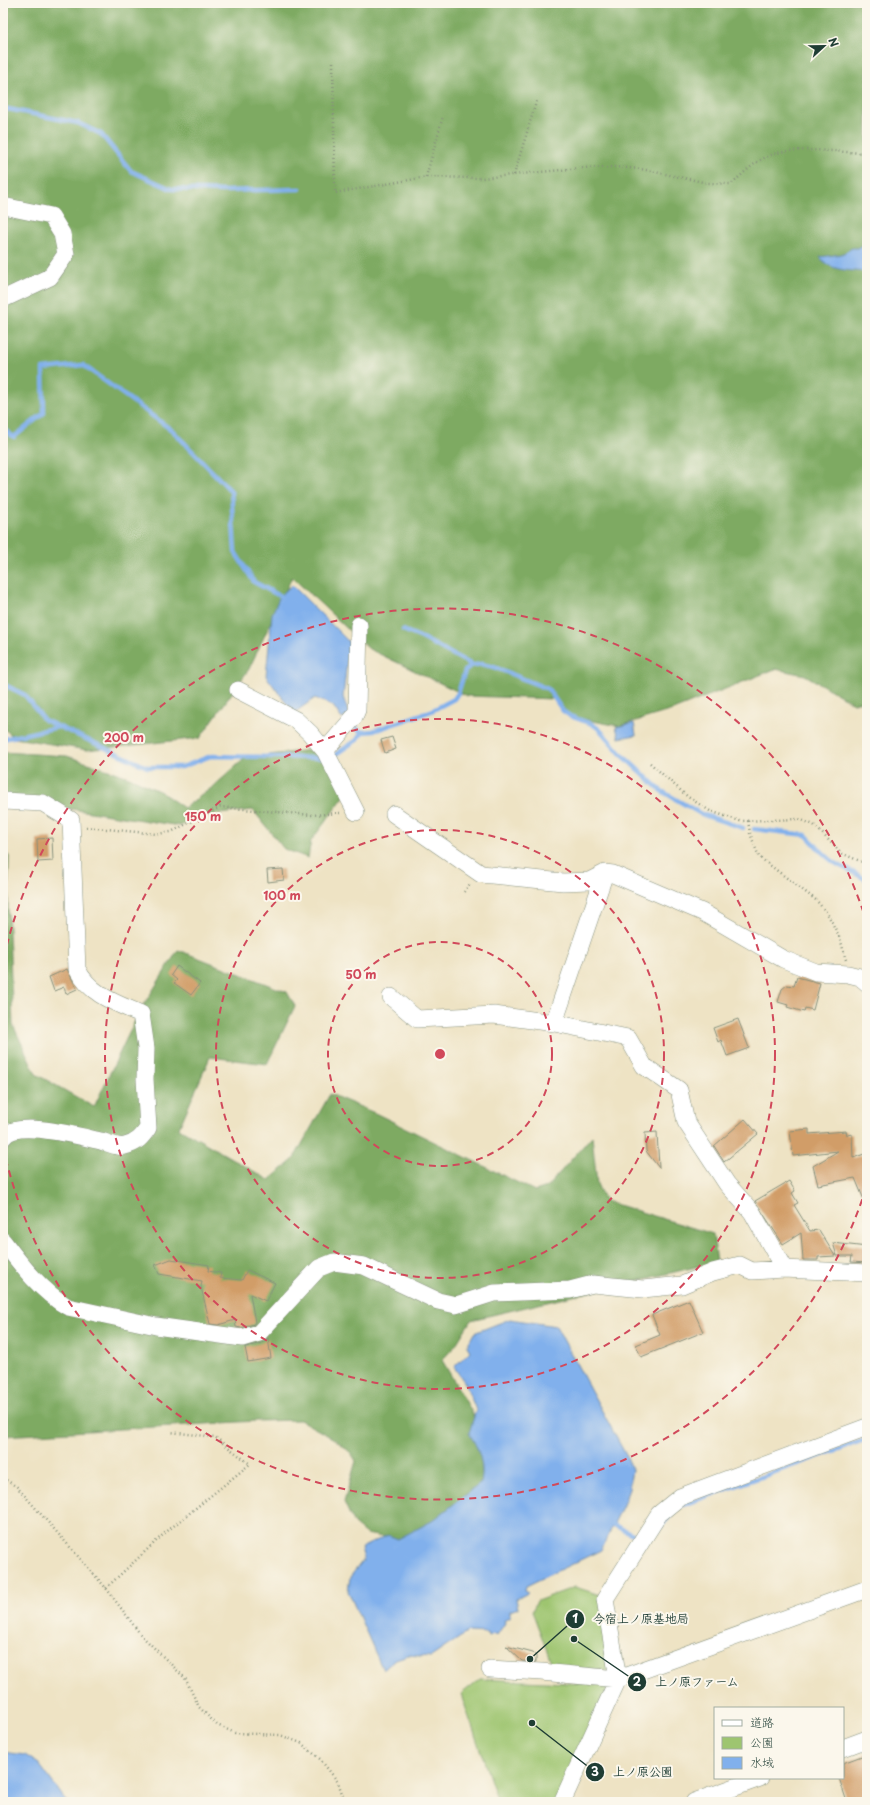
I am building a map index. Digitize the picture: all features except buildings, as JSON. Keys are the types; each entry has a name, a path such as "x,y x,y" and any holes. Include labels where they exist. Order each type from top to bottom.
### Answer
{"street":[{"path":"3,206 51,216 62,234 66,254 50,277 3,299"},
{"path":"325,751 354,717 357,710 359,625"},
{"path":"238,690 296,720 310,733 325,751 356,812"},
{"path":"3,801 43,803 71,820 77,969 83,980 100,996 141,1014 146,1048 145,1079 148,1128 139,1140 124,1146 57,1131 16,1129 5,1135 3,1138"},
{"path":"394,814 481,874 563,882 589,881 605,873 613,874 702,912 783,959 816,972 848,974 860,977 867,983"},
{"path":"554,1023 605,873"},
{"path":"391,997 417,1019 494,1015 554,1023 628,1038 644,1066 679,1090 686,1122 726,1184 752,1212 784,1269"},
{"path":"3,1241 18,1262 57,1300 68,1307 156,1326 242,1338 260,1333 320,1268 334,1262 364,1266 438,1301 456,1305 494,1293 570,1290 593,1284 642,1289 682,1285 713,1272 740,1265 752,1271 784,1269 867,1273"},
{"path":"562,1802 618,1679 605,1599 659,1514 680,1497 867,1427"},
{"path":"490,1669 618,1679 867,1589"},
{"path":"844,1748 867,1739"},
{"path":"694,1802 757,1779"}],"path":[{"path":"333,62 335,193 426,177 482,178 514,176 580,168 615,167 641,169 708,183 731,184 755,164 771,155 797,151 864,153 867,155"},
{"path":"514,176 537,99"},
{"path":"426,177 443,116"},
{"path":"650,763 688,797 710,811 740,821 799,819 814,825 841,853 867,864"},
{"path":"71,820 86,827 157,834 171,832 220,807 312,815 356,812"},
{"path":"748,821 750,833 759,857 816,900 827,913 846,953 848,974"},
{"path":"106,1588 165,1533 250,1464 215,1437 170,1432"},
{"path":"3,1478 17,1487 106,1588 141,1635 185,1678 199,1707 217,1725 235,1733 280,1735 300,1743 320,1759 338,1782 345,1802"}],"green space":[{"path":"3,3 867,3 867,700 853,703 805,675 775,669 673,710 619,726 572,717 554,699 467,696 369,649 292,577 249,669 200,738 87,750 15,738 3,728"},
{"path":"309,750 334,756 346,794 311,841 308,858 284,849 253,810 203,816 180,826 71,809 3,805 3,752 67,756 129,777 161,792 184,808 214,786 245,758"},
{"path":"3,851 9,856 8,907 13,1025 36,1074 94,1107 138,1014 178,950 287,992 295,1006 267,1064 210,1057 179,1128 269,1180 293,1160 330,1094 377,1114 535,1191 547,1187 592,1136 597,1184 605,1201 713,1234 717,1262 471,1320 455,1346 442,1360 472,1412 480,1436 483,1484 432,1524 399,1540 366,1534 354,1524 344,1502 356,1461 351,1453 336,1440 300,1420 256,1421 3,1436"},
{"path":"575,1587 600,1595 611,1671 553,1667 532,1611 537,1601"},
{"path":"480,1679 609,1685 559,1802 498,1802 461,1694"}],"water":[{"path":"867,239 867,272 835,268 824,262 820,257 842,254 852,248 858,248 865,244"},
{"path":"292,585 349,642 343,697 349,714 342,719 333,706 315,698 294,713 266,676 272,614 280,596"},
{"path":"634,723 636,735 619,738 616,727"},
{"path":"510,1319 556,1326 627,1457 632,1469 629,1489 623,1505 601,1550 526,1586 525,1590 528,1593 516,1599 518,1608 510,1611 510,1616 504,1620 505,1623 497,1635 494,1634 488,1636 487,1633 468,1632 431,1657 408,1655 396,1659 383,1670 348,1591 350,1577 364,1559 361,1548 388,1535 398,1539 432,1521 481,1483 482,1470 480,1456 469,1433 476,1410 465,1383 454,1367 470,1351 467,1346 474,1333"},
{"path":"3,1752 25,1755 39,1764 67,1802 3,1802"}],"waterway":[{"path":"3,110 8,109 78,123 101,134 131,171 171,189 224,191 300,189"},
{"path":"3,429 14,437 44,413 43,369 83,365 173,431 231,491 235,552 254,582 280,596"},
{"path":"403,630 422,638 472,665"},
{"path":"353,723 358,730 362,732 373,731 431,711 454,699 458,693 465,671 470,666 481,664 494,667 548,689 563,711 570,716 592,724 599,729 620,753 660,790 701,814 743,828"},
{"path":"3,684 25,695 44,720 147,767 182,767 211,756 325,758"},
{"path":"3,739 58,727"},
{"path":"333,756 357,740 362,732"},
{"path":"754,829 806,835 831,860 867,881"},
{"path":"680,1506 867,1439"},
{"path":"657,1531 673,1512"},
{"path":"607,1522 637,1536"}],"place":[{"name":"上ノ原ファーム","path":"574,1639"},
{"name":"今宿上ノ原基地局","path":"530,1659"},
{"name":"上ノ原公園","path":"532,1723"}]}
